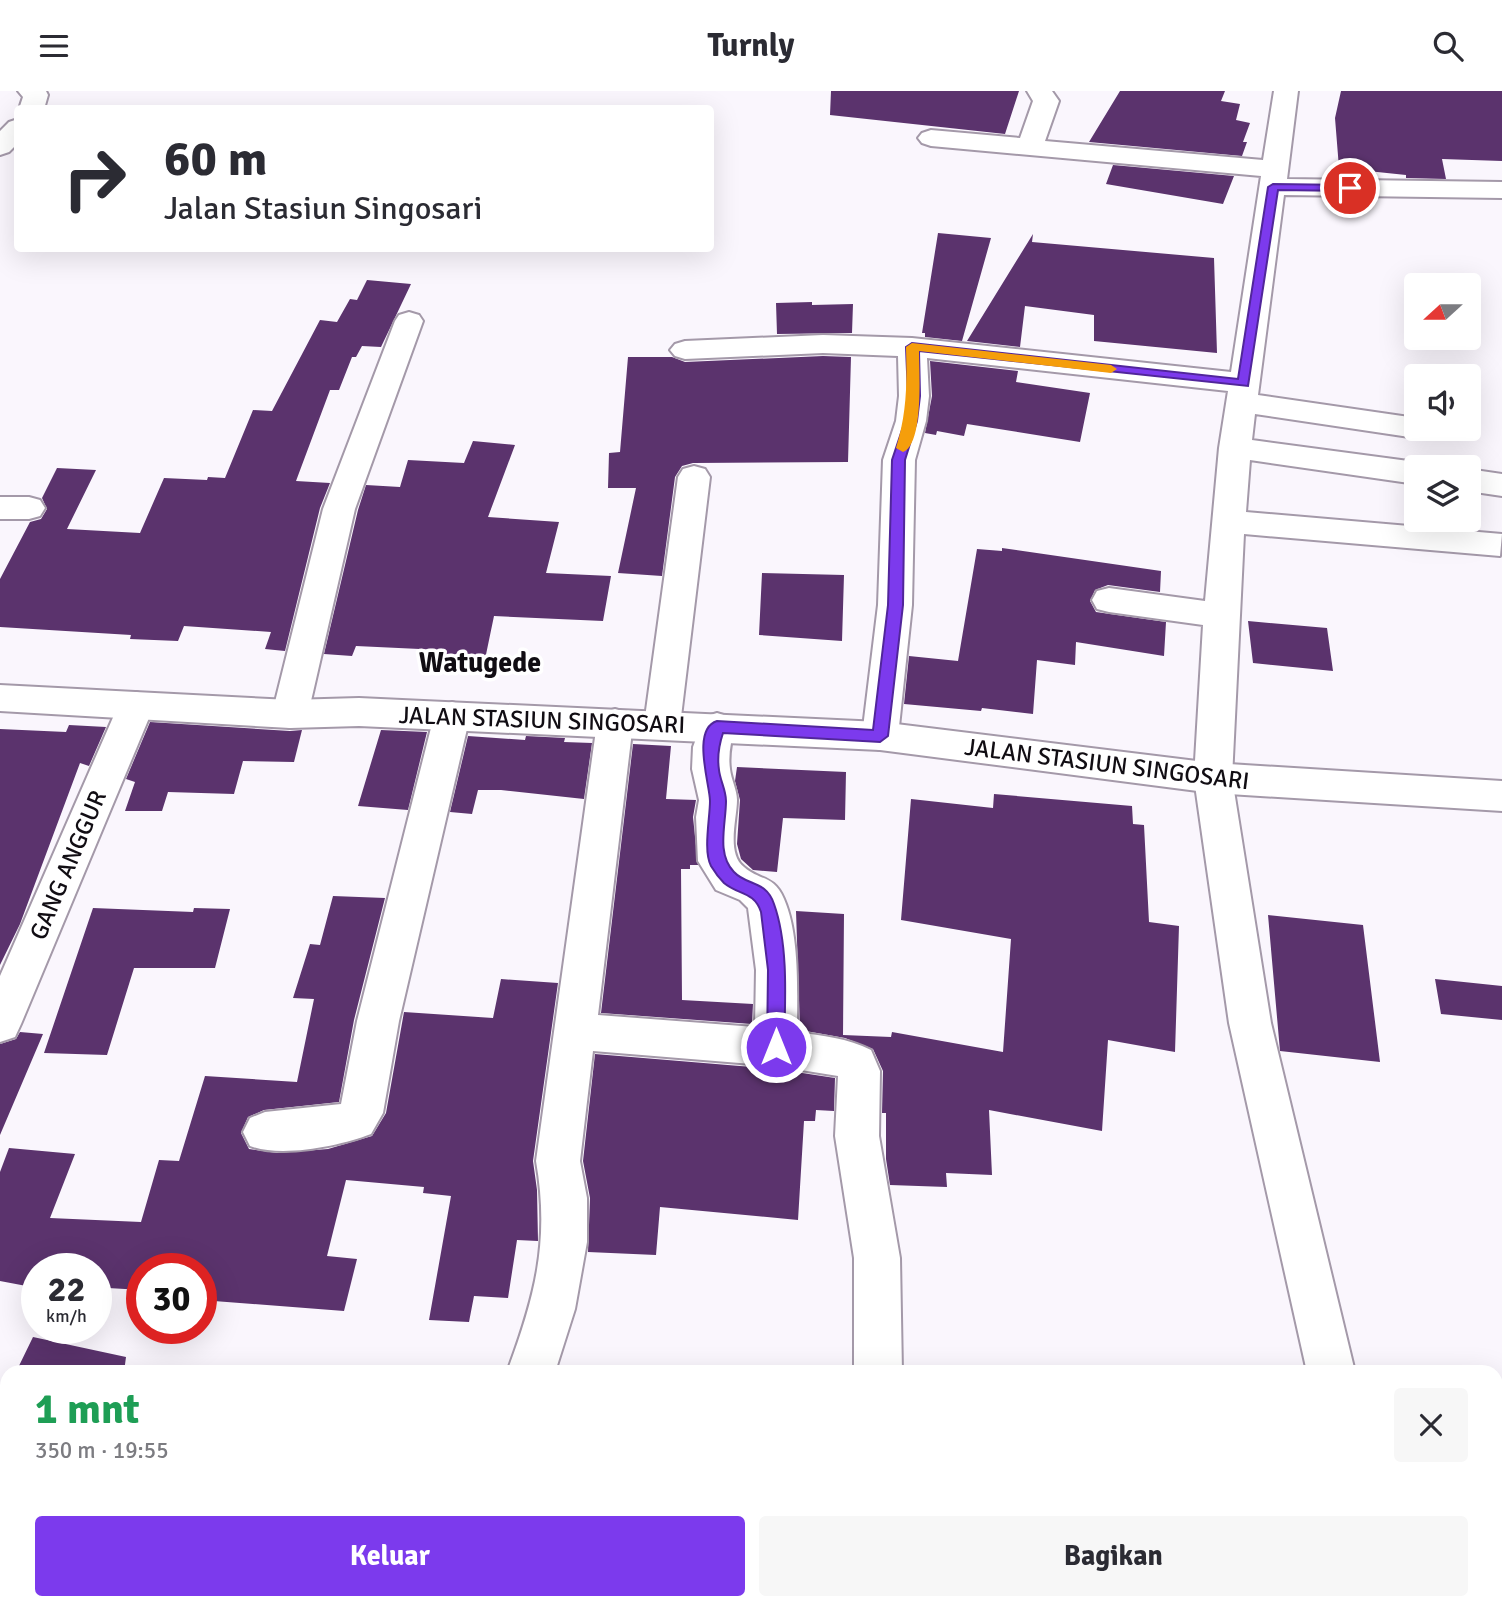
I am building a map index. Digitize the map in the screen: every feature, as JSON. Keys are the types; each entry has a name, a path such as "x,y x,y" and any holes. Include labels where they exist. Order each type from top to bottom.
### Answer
{"street":[{"path":"30,91 36,95 32,105"},
{"path":"1030,146 1046,101 1039,91"},
{"path":"1286,91 1235,448 1221,615 1213,779 1250,1023 1329,1365"},
{"path":"930,138 1030,146 1273,178 1502,190"},
{"path":"290,714 339,509 409,321"},
{"path":"685,350 823,344 912,347 1242,393 1404,425"},
{"path":"880,736 895,605 899,460 911,421 914,396 912,347"},
{"path":"1235,448 1404,471"},
{"path":"662,725 694,477"},
{"path":"1481,482 1502,485"},
{"path":"1229,522 1500,545"},
{"path":"1109,600 1221,615"},
{"name":"JALAN STASIUN SINGOSARI","path":"0,698 290,714 359,712 880,736 1213,779 1502,796"},
{"name":"GANG ANGGUR","path":"0,1024 136,706"},
{"path":"265,1132 344,1124 356,1120 361,1113 378,1021 452,716"},
{"path":"534,1365 544,1336 562,1261 565,1198 558,1161 615,723"},
{"path":"717,727 711,747 711,769 718,800 715,817 717,861 730,879 754,889 765,900 769,912 776,970 776,1047"},
{"path":"573,1031 776,1047 848,1059 856,1063 859,1071 857,1136 877,1258 878,1365"}],"building":[{"path":"831,91 1019,91 1005,134 830,115"},
{"path":"1120,91 1225,91 1221,101 1240,104 1236,120 1250,123 1243,142 1247,142 1242,156 1089,142"},
{"path":"1341,91 1502,91 1502,161 1442,159 1446,179 1406,178 1406,175 1339,168 1335,118"},
{"path":"1113,165 1234,176 1223,204 1106,184"},
{"path":"938,233 991,238 962,341 925,337 925,333 922,333"},
{"path":"1033,234 1032,242 1214,258 1217,353 1094,341 1094,315 1025,306 1020,347 967,341"},
{"path":"367,280 411,284 381,347 362,346 356,357 352,357 339,390 330,390 296,481 330,483 320,508 285,651 265,649 271,632 184,626 178,641 130,639 131,635 0,627 0,579 30,522 41,519 47,509 42,498 57,468 96,470 67,529 140,533 164,478 225,478 253,410 272,411 320,320 337,322 350,299 357,300"},
{"path":"812,302 812,305 853,304 852,333 777,334 776,303"},
{"path":"628,357 672,357 685,362 851,357 848,462 693,463 682,466 675,477 662,576 618,573 636,488 608,488 609,453 620,452"},
{"path":"930,361 1018,371 1016,382 1090,393 1080,442 967,424 964,436 937,431 936,435 925,433 932,396"},
{"path":"473,441 515,445 488,517 559,522 546,573 611,576 603,621 494,616 483,669 437,666 441,650 356,646 352,656 324,654 366,485 400,487 408,460 464,463"},
{"path":"1002,548 1161,571 1160,592 1108,585 1095,590 1090,601 1096,612 1166,622 1164,656 1076,642 1075,665 1037,660 1033,714 904,704 909,656 958,661 977,549 1002,551"},
{"path":"762,573 844,575 842,641 759,635"},
{"path":"1248,621 1327,628 1333,671 1253,663"},
{"path":"150,722 302,730 294,762 243,761 234,794 168,792 162,811 125,811 135,782 126,779"},
{"path":"69,725 106,727 89,766 80,763 20,924 0,965 0,729 66,732"},
{"path":"381,730 427,732 408,810 358,806"},
{"path":"468,736 525,740 526,736 565,738 564,742 592,743 584,799 478,790 472,814 450,812"},
{"path":"633,744 671,746 666,799 696,800 693,817 698,865 681,869 682,1000 753,1004 752,1024 601,1013"},
{"path":"737,767 846,772 845,820 783,818 777,872 753,870 741,859 737,844 740,800 735,781"},
{"path":"994,794 1132,806 1133,824 1144,825 1149,922 1179,926 1175,1052 1108,1040 1102,1131 989,1110 992,1175 946,1173 947,1187 890,1185 886,1159 886,1113 882,1113 883,1071 873,1049 845,1038 800,1030 796,911 844,914 843,1035 891,1037 892,1032 1003,1052 1011,939 901,920 911,799 993,808"},
{"path":"333,896 385,898 354,1020 339,1102 264,1110 248,1117 241,1133 249,1149 277,1153 328,1149 372,1136 386,1113 404,1012 493,1018 501,979 558,983 533,1161 537,1190 538,1241 517,1240 508,1298 474,1296 469,1322 429,1320 451,1196 423,1193 424,1187 346,1180 327,1256 357,1259 344,1311 217,1301 217,1253 126,1253 126,1289 112,1288 112,1253 21,1253 21,1285 0,1281 0,1172 9,1148 75,1154 50,1218 141,1222 159,1160 179,1161 205,1076 297,1082 314,999 293,998 310,944 320,945"},
{"path":"93,908 193,912 194,908 230,909 215,968 134,968 107,1055 44,1053"},
{"path":"1268,915 1363,925 1380,1062 1280,1051"},
{"path":"1435,979 1502,986 1502,1020 1441,1014"},
{"path":"20,1032 43,1034 0,1135 0,1044 16,1039"},
{"path":"595,1054 776,1069 835,1078 834,1111 816,1110 815,1121 804,1121 798,1220 660,1207 656,1255 588,1252 590,1198 583,1161"},
{"path":"30,1344 66,1344 126,1357 125,1365 19,1365"}],"slow traffic":[{"path":"903,448 911,421 914,396 912,347 1111,369"}],"district":[{"name":"Watugede","path":"480,662"}],"route":[{"path":"776,1047 776,970 769,933 769,912 765,900 754,889 730,879 717,861 715,817 718,800 711,769 711,747 717,727 880,736 895,605 899,460 911,421 914,396 912,347 1244,383 1273,187 1350,188"}]}
